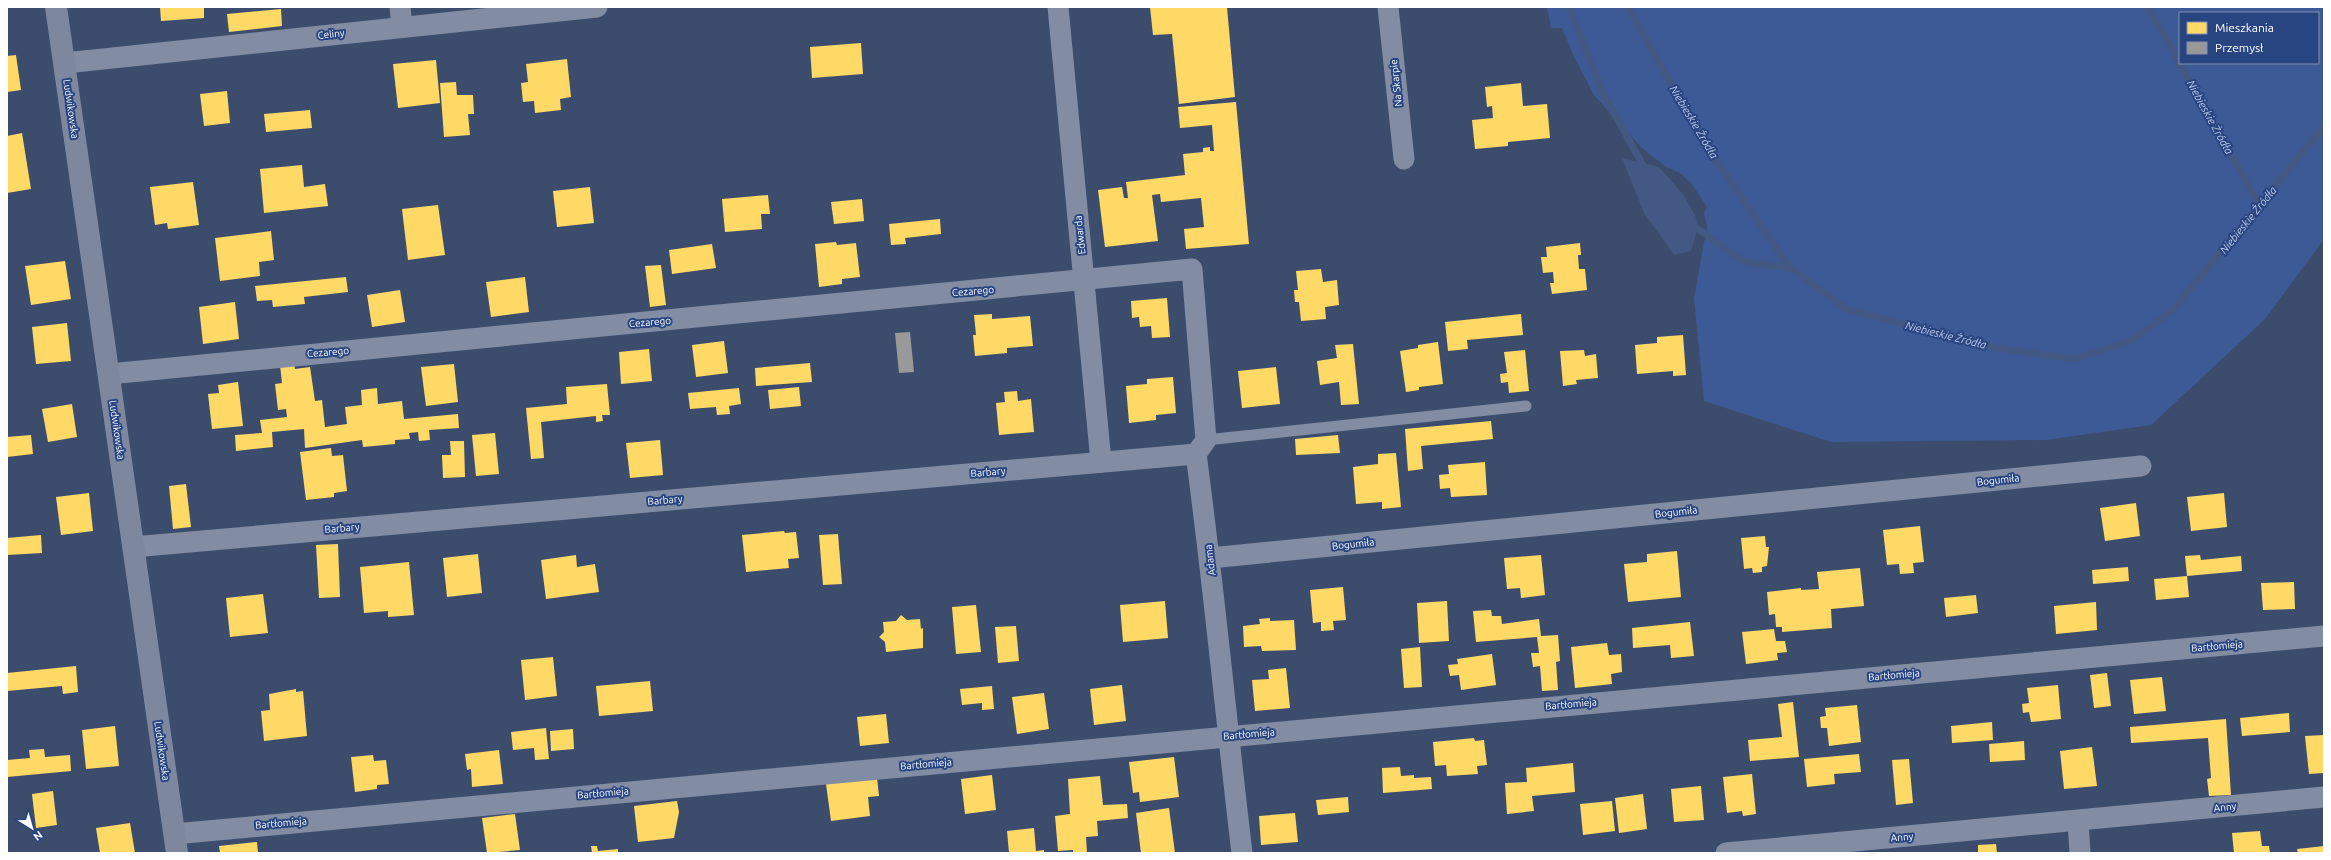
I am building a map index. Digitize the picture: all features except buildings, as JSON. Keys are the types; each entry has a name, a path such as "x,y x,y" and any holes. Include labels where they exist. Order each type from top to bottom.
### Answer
{"street":[{"name":"Ludwikowska","path":"56,7 175,843"},
{"name":"Celiny","path":"65,63 401,17 597,7"},
{"name":"Edwarda","path":"1058,7 1101,462"},
{"name":"Na Skarpie","path":"1388,7 1404,159"},
{"name":"Cezarego","path":"109,374 1192,270"},
{"name":"Adama","path":"1192,270 1201,447 1210,558 1228,736 1242,853"},
{"name":"Barbary","path":"133,547 1101,462 1201,447"},
{"name":"Bogumiła","path":"1210,558 2141,466"},
{"name":"Bartłomieja","path":"175,843 1228,736 2324,636"},
{"name":"Anny","path":"1726,853 2324,797"},
{"path":"2078,821 2080,853"}],"lane":[{"path":"1201,447 1526,406"}],"shaded area":[{"path":"1547,7 2324,7 2324,239 2265,319 2151,425 2046,440 1831,442 1704,401 1694,298 1707,227 1704,213 1707,207 1692,184 1680,173 1666,167 1642,148 1594,95 1574,57 1562,28 1551,28"},
{"path":"1622,158 1659,167 1683,194 1695,215 1698,228 1691,251 1674,255 1644,213"}],"waterway":[{"path":"1569,7 1602,91 1646,171"},
{"name":"Niebieskie Źródła","path":"1628,7 1703,141 1790,268 1846,309 1996,348 2075,359 2130,341 2172,311 2324,126"},
{"name":"Niebieskie Żródła","path":"2148,7 2179,62"},
{"name":"Niebieskie Żródła","path":"2180,64 2260,206"},
{"path":"1691,224 1744,262 1790,268"}]}
